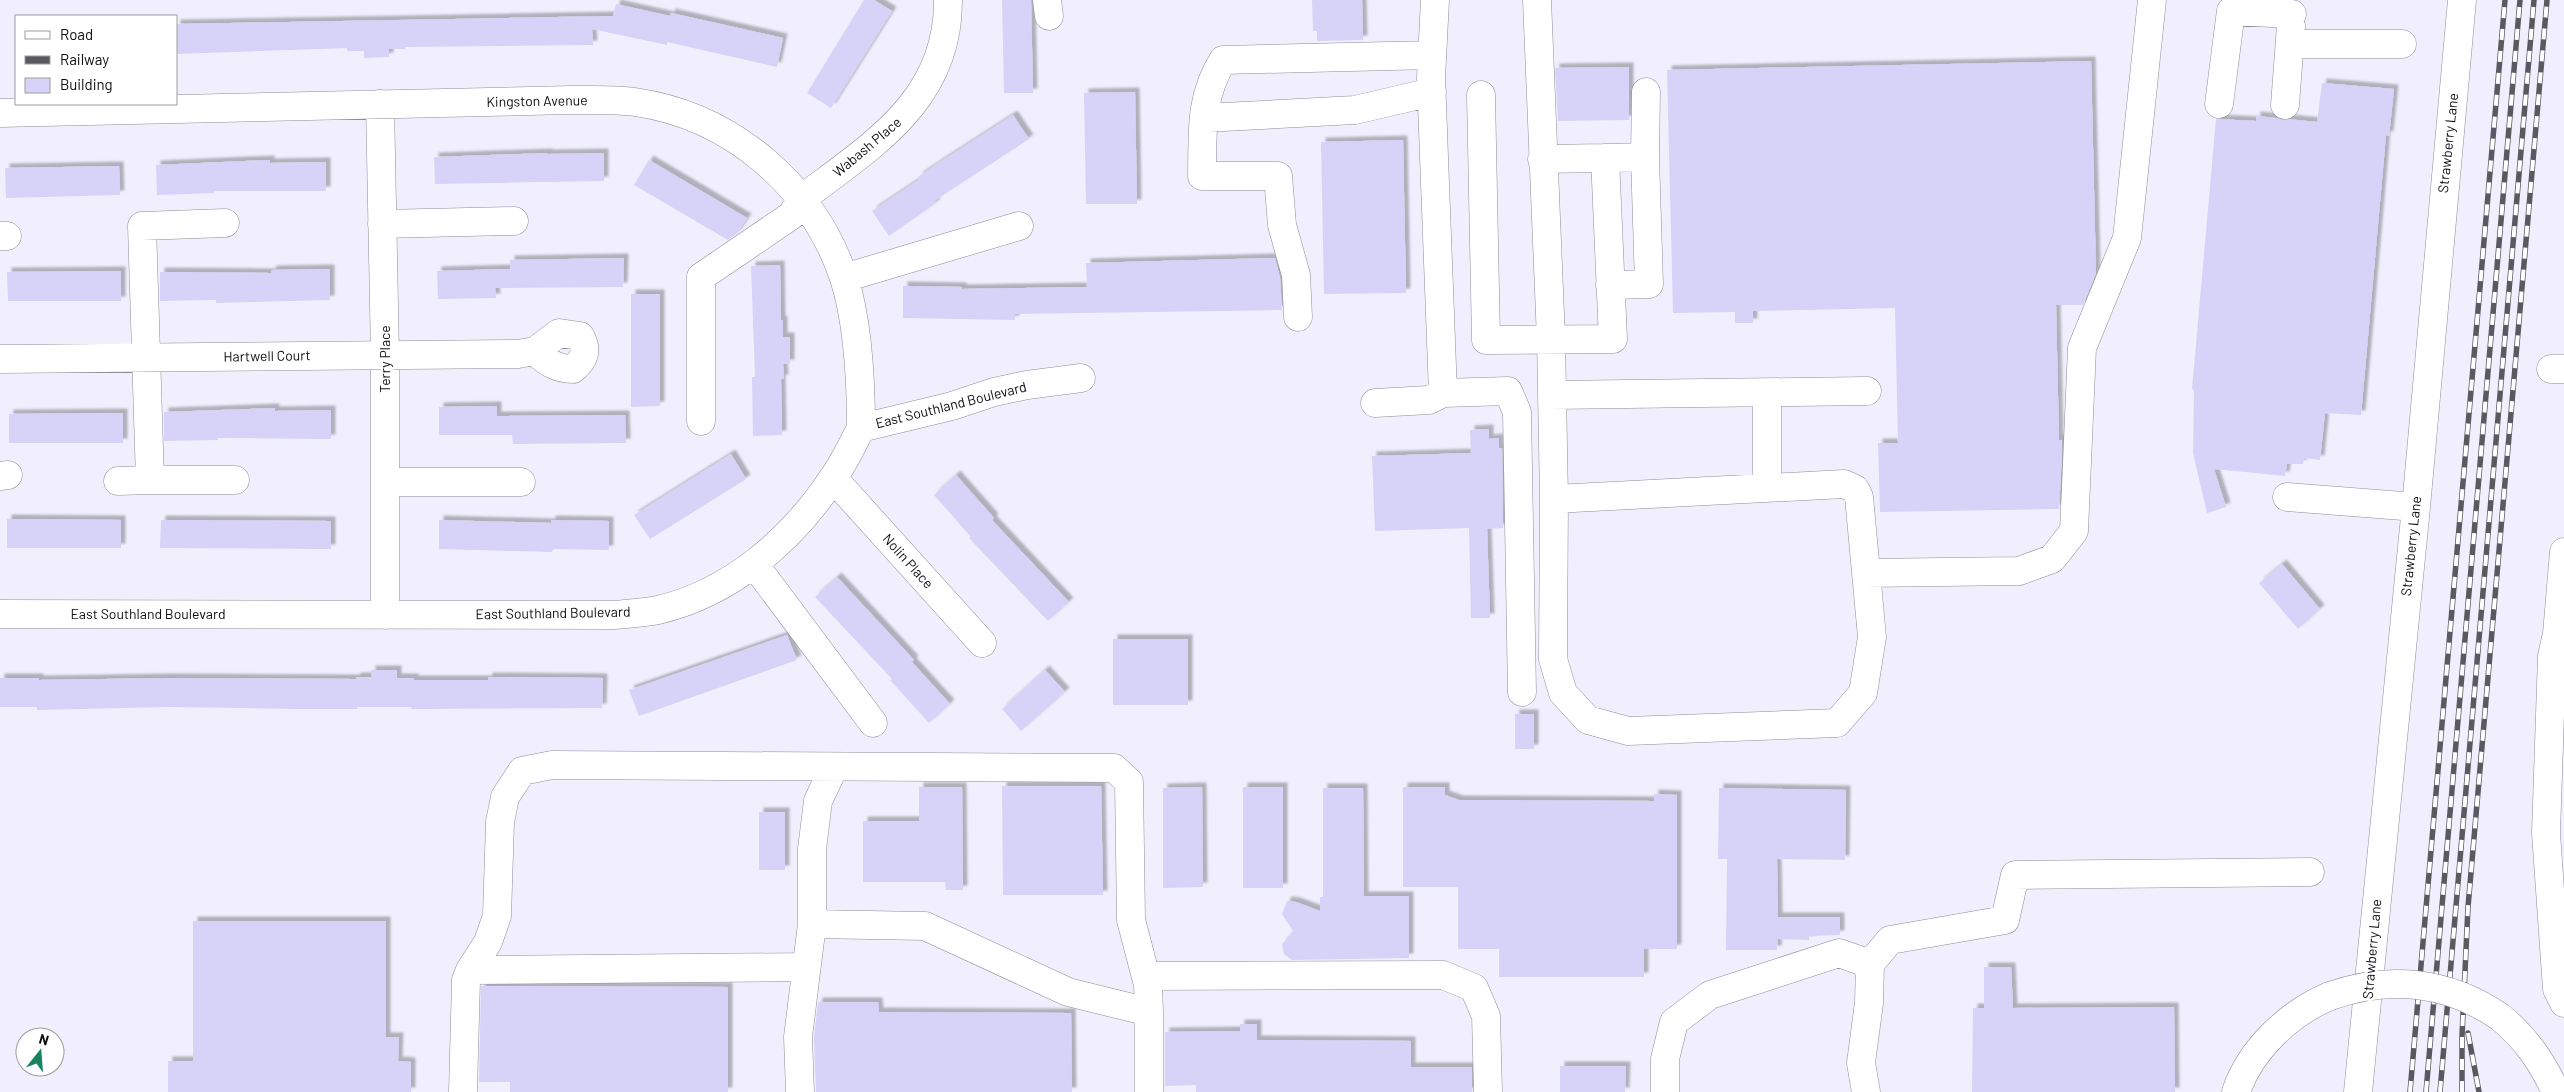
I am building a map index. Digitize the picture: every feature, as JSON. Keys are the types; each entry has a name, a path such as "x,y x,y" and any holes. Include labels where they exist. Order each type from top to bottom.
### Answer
{"street":[{"name":"Wabash Place","path":"701,421 701,277 792,215 800,200 884,136 906,114 920,94 934,67 945,28 948,0"},
{"path":"1435,0 1432,92 1443,393"},
{"path":"1537,0 1542,159 1551,339 1554,498 1553,659 1564,693 1588,720 1628,731 1837,723 1863,693 1872,637 1859,497 1855,489 1844,484 1554,498"},
{"path":"1866,573 2019,571 2052,559 2074,531 2082,348 2127,238 2152,0"},
{"name":"Strawberry Lane","path":"2358,1092 2416,508 2462,0"},
{"path":"2219,104 2231,12 2293,7 2285,105"},
{"path":"2290,44 2402,44"},
{"path":"1298,317 1296,276 1282,225 1278,176 1202,176 1204,102 1213,76 1223,60 1432,54"},
{"path":"1204,118 1355,110 1432,92"},
{"path":"1610,285 1648,284 1645,156 1646,92"},
{"path":"1481,95 1486,340 1613,339 1604,158"},
{"name":"Kingston Avenue","path":"0,113 613,100 636,102 677,111 700,120 740,141 758,154 782,176 820,226 844,278 861,378 861,428"},
{"name":"Terry Place","path":"380,104 385,355 385,615"},
{"path":"1542,159 1645,156"},
{"path":"382,224 514,221"},
{"path":"150,480 148,357 142,226 226,223"},
{"path":"844,278 1019,226"},
{"name":"Hartwell Court","path":"0,359 518,354 534,351"},
{"name":"East Southland Boulevard","path":"0,614 616,615 657,610 690,600 716,588 754,564 785,538 834,478 861,428 1011,389 1081,378"},
{"path":"1376,403 1429,400 1443,393 1508,391 1517,412 1522,692"},
{"path":"1552,395 1867,391"},
{"path":"1766,393 1767,488"},
{"name":"Nolin Place","path":"834,478 982,643"},
{"path":"118,481 235,480"},
{"path":"385,482 521,482"},
{"path":"2287,497 2416,508"},
{"path":"2564,552 2552,656 2546,833 2554,970 2557,989 2564,1003"},
{"path":"754,564 873,723"},
{"path":"463,1092 466,980 470,970 488,942 498,916 500,822 504,797 522,771 552,765 1114,768 1130,782 1131,920 1146,976 1149,1012 1149,1092"},
{"path":"800,1092 798,1037 812,924 812,849 818,801 834,767"},
{"path":"1866,1092 1861,1063 1869,1003 1870,964 1890,940 2005,920 2015,874 2310,872"},
{"path":"812,924 925,926 1068,992 1149,1012"},
{"path":"1665,1092 1666,1059 1674,1022 1710,995 1839,953 1870,964"},
{"path":"470,970 806,967"},
{"path":"1146,976 1443,975 1474,988 1486,1016 1488,1092"},
{"path":"2236,1092 2249,1064 2269,1039 2292,1018 2330,996 2352,988 2378,984 2426,985 2460,995 2500,1017 2530,1046 2543,1064 2556,1092"}],"building":[{"path":"864,0 874,0 892,11 831,108 807,93"},
{"path":"1002,0 1031,0 1033,93 1004,93"},
{"path":"1312,0 1362,0 1363,40 1317,41 1317,31 1313,31"},
{"path":"616,4 670,16 671,13 783,38 777,67 667,42 667,45 592,29 593,45 405,47 405,49 389,49 389,57 364,58 364,51 347,51 347,48 178,54 178,24 613,16"},
{"path":"2091,61 2096,273 2083,305 2056,305 2059,440 2062,440 2059,509 1880,512 1878,443 1898,443 1895,308 1753,311 1753,323 1735,323 1735,312 1673,313 1667,70"},
{"path":"1629,67 1629,120 1558,121 1555,68"},
{"path":"2322,83 2394,89 2389,136 2386,135 2361,415 2325,413 2320,460 2304,458 2303,464 2287,464 2285,476 2214,469 2226,507 2207,513 2193,453 2194,390 2192,389 2216,119 2256,121 2256,116 2317,122"},
{"path":"1135,92 1137,204 1086,204 1084,93"},
{"path":"1013,115 1029,139 934,201 936,203 889,236 872,211 920,179 918,177 940,162"},
{"path":"1403,140 1406,293 1324,294 1321,142"},
{"path":"604,153 604,181 435,184 434,157"},
{"path":"270,160 270,163 326,162 326,191 214,191 214,193 157,195 156,165"},
{"path":"649,160 747,218 737,233 728,240 634,185"},
{"path":"119,166 120,195 6,198 5,168"},
{"path":"624,258 623,287 495,288 496,298 438,299 437,271 510,269 510,260"},
{"path":"1275,258 1280,278 1282,310 1015,314 1015,320 903,318 903,286 962,287 962,289 1087,287 1086,263"},
{"path":"780,265 783,337 790,337 790,364 783,364 784,379 781,379 782,435 753,436 752,377 755,377 751,266"},
{"path":"330,269 330,300 216,303 216,300 160,301 160,272 271,273 272,270"},
{"path":"121,271 121,301 8,301 7,272"},
{"path":"631,294 660,294 660,406 631,407"},
{"path":"497,406 497,416 625,415 626,443 513,444 512,435 439,435 439,407"},
{"path":"275,408 275,411 331,410 331,439 218,438 218,440 164,441 164,412"},
{"path":"123,413 123,443 9,443 9,414"},
{"path":"1489,429 1489,439 1499,438 1499,448 1502,448 1503,528 1487,529 1490,618 1471,618 1469,528 1375,531 1372,456 1471,453 1470,430"},
{"path":"731,454 746,479 650,539 634,515"},
{"path":"956,475 994,518 992,520 1069,602 1048,621 969,538 971,537 934,495"},
{"path":"7,519 121,520 121,548 7,548"},
{"path":"161,520 331,521 331,549 160,548"},
{"path":"439,520 551,523 551,520 609,521 609,550 553,549 552,552 439,549"},
{"path":"2282,564 2320,609 2298,629 2259,583"},
{"path":"837,577 914,660 912,662 950,704 929,723 890,680 892,679 815,597"},
{"path":"787,635 797,660 639,716 629,690"},
{"path":"1113,639 1188,639 1188,705 1113,705"},
{"path":"371,670 397,670 397,678 414,678 414,680 488,680 488,677 603,678 602,708 411,709 412,707 357,707 357,709 299,709 168,707 37,710 37,707 0,707 0,678 39,678 39,680 169,678 356,679 356,677 371,677"},
{"path":"1045,670 1065,692 1021,731 1002,709"},
{"path":"1515,714 1534,714 1534,749 1515,749"},
{"path":"1002,786 1101,786 1103,895 1003,895"},
{"path":"919,787 962,787 963,890 946,890 945,882 863,882 863,821 919,821"},
{"path":"1202,787 1203,887 1163,888 1163,788"},
{"path":"1243,787 1283,787 1283,888 1243,888"},
{"path":"1403,787 1445,787 1445,795 1459,800 1654,801 1654,794 1677,795 1677,949 1644,949 1644,977 1499,977 1499,949 1458,949 1458,887 1403,887"},
{"path":"1323,788 1363,788 1364,896 1409,896 1409,958 1292,960 1284,954 1282,944 1293,931 1282,914 1287,901 1296,902 1320,911 1320,897 1323,897"},
{"path":"1719,788 1846,790 1845,860 1777,859 1778,917 1840,917 1840,935 1809,936 1809,940 1778,939 1777,950 1726,950 1727,859 1718,859"},
{"path":"759,812 785,812 785,870 759,870"},
{"path":"193,921 386,921 386,1037 399,1037 398,1061 411,1062 411,1092 168,1092 168,1061 193,1061"},
{"path":"1984,967 2011,967 2013,1008 2174,1007 2175,1092 1972,1092 1973,1008 1984,1008"},
{"path":"481,986 728,987 728,1092 510,1092 510,1082 479,1082"},
{"path":"818,1002 878,1002 879,1012 1071,1013 1072,1092 816,1092 814,1038"},
{"path":"1240,1024 1257,1024 1257,1040 1411,1041 1411,1067 1472,1067 1472,1092 1196,1092 1196,1085 1165,1086 1165,1032 1240,1031"},
{"path":"1560,1066 1626,1066 1625,1092 1560,1092"}],"railway":[{"path":"2410,1092 2505,0"},
{"path":"2426,1092 2520,0"},
{"path":"2440,1092 2534,0"},
{"path":"2462,1092 2462,1036 2468,907 2547,0"},
{"path":"2468,1033 2479,1092"}]}
